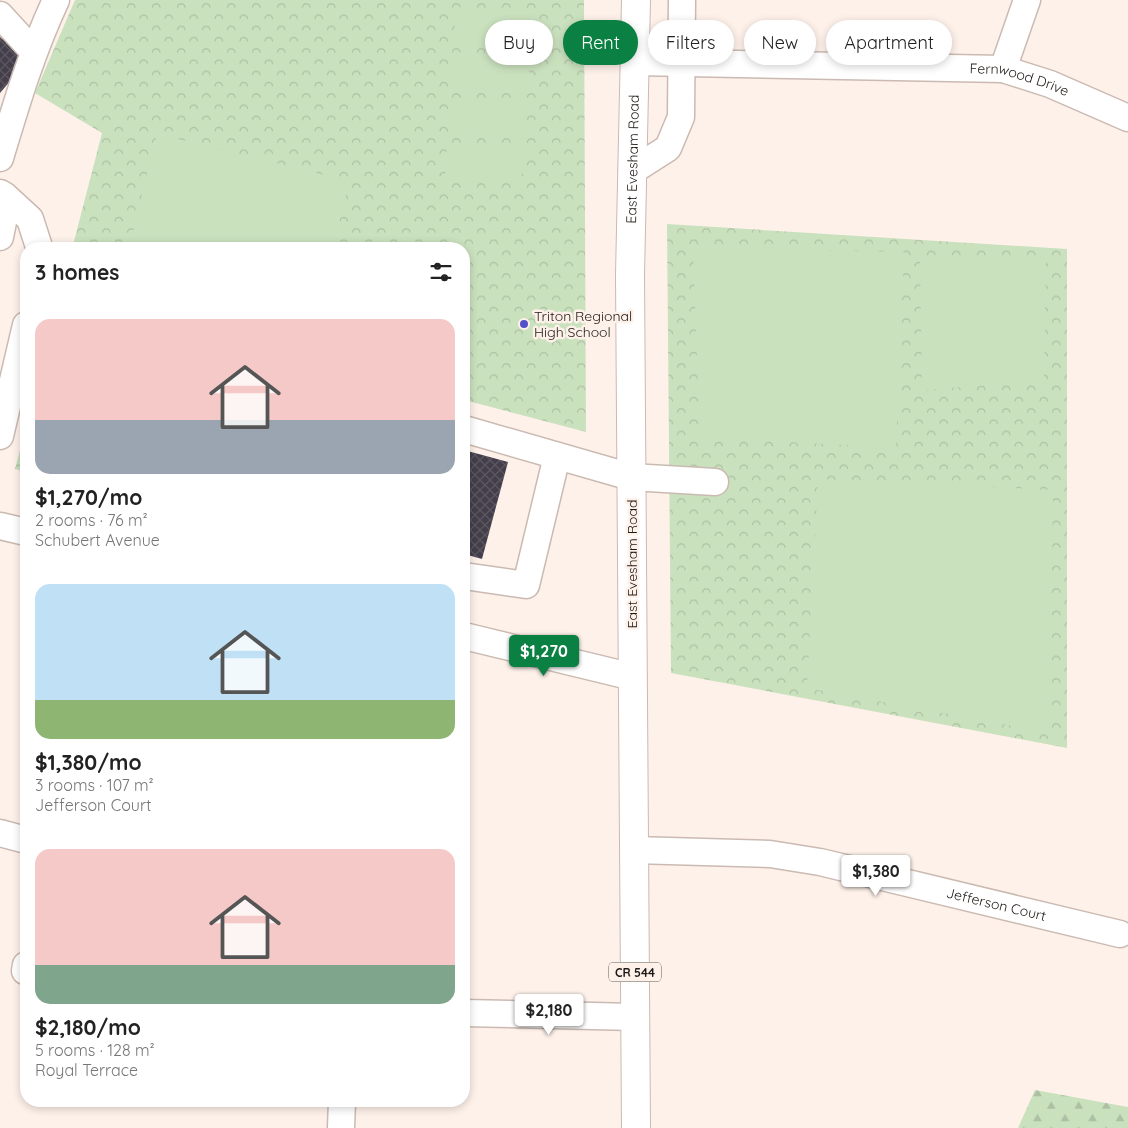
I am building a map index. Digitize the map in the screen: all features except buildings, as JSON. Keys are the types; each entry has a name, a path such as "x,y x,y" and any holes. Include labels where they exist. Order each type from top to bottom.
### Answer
{"main road":[{"name":"East Evesham Road","path":"636,0 636,20"},
{"name":"East Evesham Road","path":"635,65 630,275 636,1128"}],"street":[{"path":"0,158 20,90 42,29 56,0"},
{"path":"682,0 682,20"},
{"path":"1003,69 1027,0"},
{"path":"0,15 34,52"},
{"name":"Fernwood Drive","path":"734,64 1003,69 1050,84 1128,118"},
{"path":"632,171 668,148 681,117 682,65"},
{"path":"0,193 30,219 37,242"},
{"path":"0,221 3,222 0,237"},
{"path":"0,436 20,351"},
{"path":"470,432 631,477 715,482"},
{"path":"470,577 526,585 557,456"},
{"path":"0,526 20,531"},
{"path":"470,637 633,677"},
{"path":"0,833 20,838"},
{"name":"Jefferson Court","path":"634,850 770,854 820,862 1120,934"},
{"path":"470,1013 636,1017"},
{"path":"341,1128 342,1107"}],"green space":[{"name":"Triton Regional High School","path":"75,0 584,0 584,20 563,20 563,65 584,65 586,432 470,402 470,242 74,242 102,133 35,93"},
{"path":"456,7 533,12 533,20 485,20 485,44 454,42"},
{"path":"453,52 485,54 485,65 530,65 528,93 451,88"},
{"path":"450,98 527,103 525,138 448,133"},
{"path":"157,134 349,181 335,242 131,242"},
{"path":"447,143 524,148 521,184 445,179"},
{"path":"667,224 1067,249 1067,748 671,673"},
{"path":"693,248 904,252 896,448 700,437"},
{"path":"920,258 1046,258 1044,381 922,390"},
{"path":"20,450 20,470 15,469"},
{"path":"818,479 1053,490 1050,733 807,688"},
{"path":"1035,1090 1128,1107 1128,1128 1018,1128"}],"place":[{"name":"Triton Regional High School","path":"524,324"}]}
